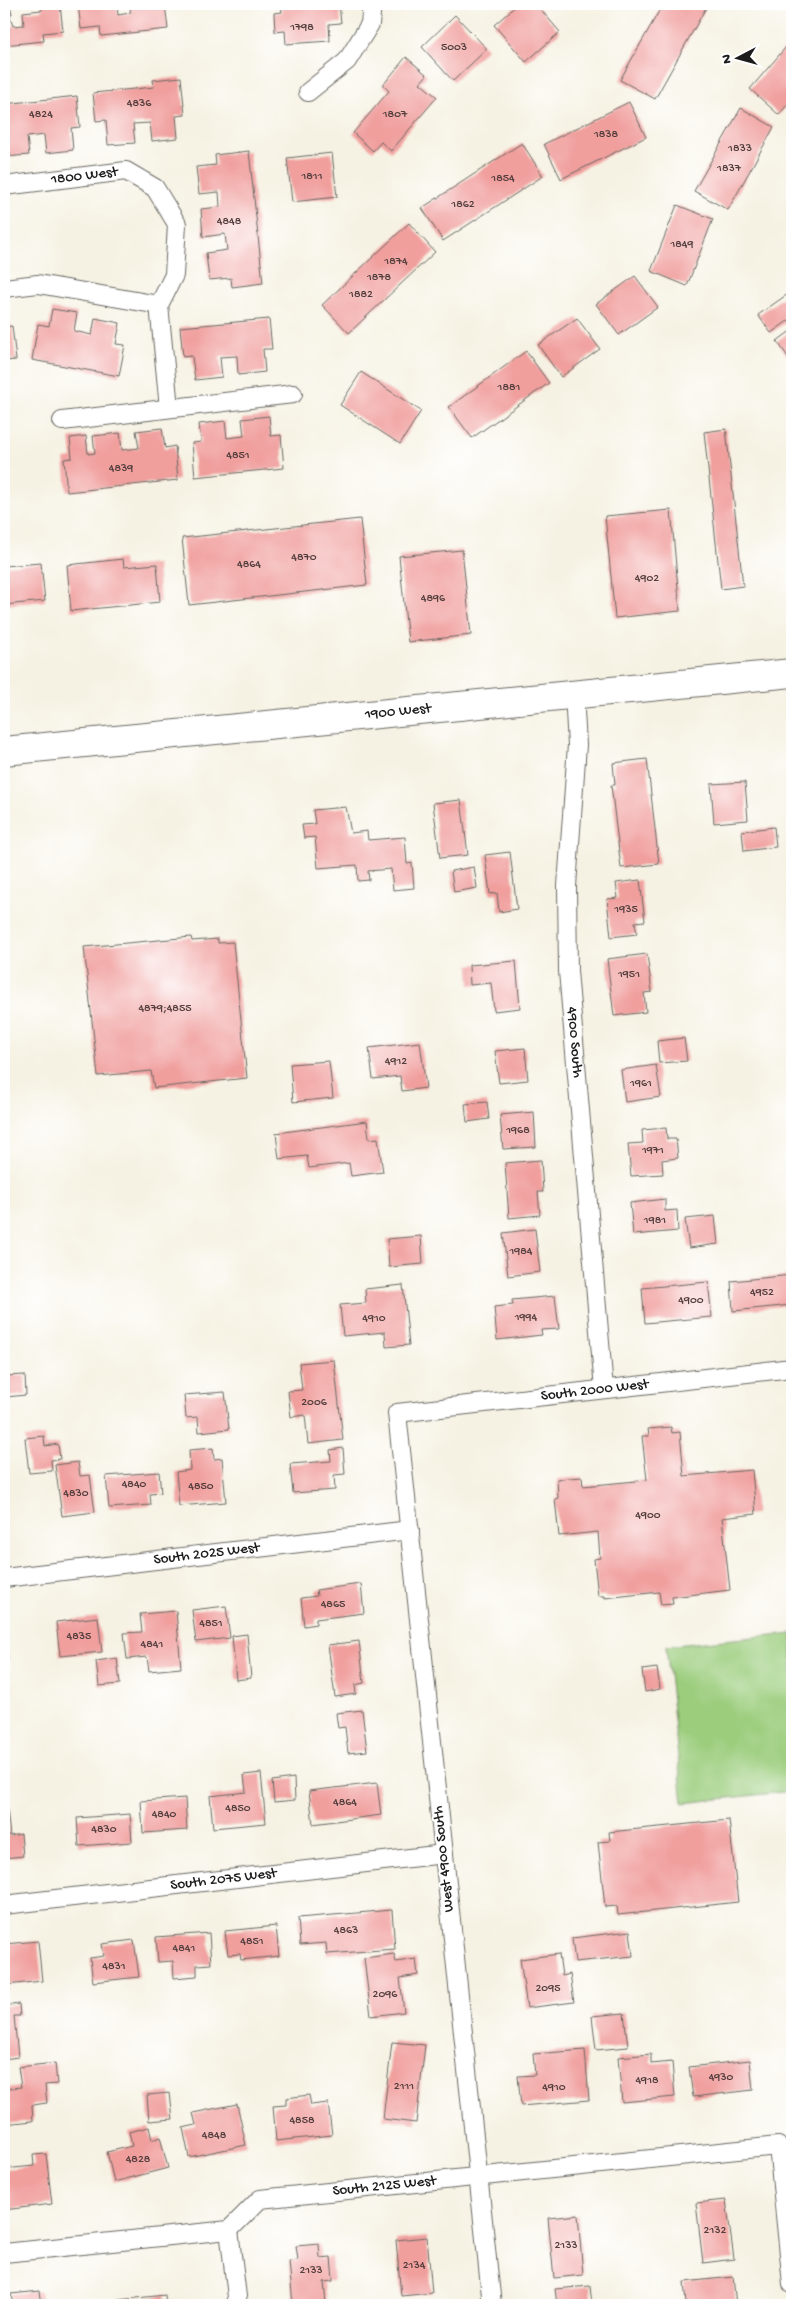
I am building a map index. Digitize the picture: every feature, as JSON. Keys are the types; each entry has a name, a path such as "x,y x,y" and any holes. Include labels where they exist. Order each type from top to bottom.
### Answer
{"main road":[{"name":"1900 West","path":"4,751 792,672"}],"street":[{"path":"308,92 347,60 370,24 372,4"},
{"name":"1800 West","path":"4,186 126,171 155,188 177,224 174,274 159,305"},
{"path":"4,288 38,284 159,305 169,408"},
{"path":"62,421 293,394"},
{"name":"4900 South","path":"574,694 577,745 566,886 568,971 604,1389"},
{"name":"South 2000 West","path":"397,1413 792,1368"},
{"name":"West 4900 South","path":"397,1413 492,2305"},
{"name":"South 2025 West","path":"4,1578 410,1530"},
{"name":"South 2075 West","path":"4,1905 444,1854"},
{"name":"South 2125 West","path":"229,2230 260,2199 778,2146 792,2284"},
{"path":"4,2253 229,2230 238,2305"}],"green space":[{"path":"792,1633 792,1791 683,1803 666,1646"}],"building":[{"path":"4,4 10,4 12,14 9,14 13,26 24,25 23,12 42,10 42,4 60,4 63,31 43,33 44,41 4,45"},
{"path":"78,4 117,4 118,15 130,13 131,4 165,4 168,29 101,36 100,27 81,29"},
{"path":"281,4 339,4 341,23 329,24 330,41 286,44 285,31 275,32 274,13 282,12"},
{"path":"518,4 536,4 560,32 526,62 494,25"},
{"path":"663,4 708,4 655,99 620,80"},
{"path":"455,15 487,49 453,81 422,47"},
{"path":"792,40 792,99 779,115 750,89"},
{"path":"406,57 427,75 420,83 437,97 391,151 381,142 373,151 353,133 389,91 383,85"},
{"path":"181,77 185,115 176,116 178,138 152,141 150,123 133,124 135,143 108,145 106,120 96,121 93,93 154,87 153,80"},
{"path":"77,96 80,127 71,128 73,150 46,153 44,135 27,137 29,155 4,157 4,104"},
{"path":"629,102 646,137 561,179 544,144"},
{"path":"741,108 774,127 728,210 694,191"},
{"path":"522,143 543,176 443,241 422,208"},
{"path":"249,151 263,283 232,287 231,278 209,280 206,253 227,250 225,234 203,237 201,209 220,207 219,192 199,194 196,167 216,165 215,155"},
{"path":"332,153 337,197 292,202 287,158"},
{"path":"677,205 713,219 687,286 651,271"},
{"path":"409,223 435,252 349,333 322,305"},
{"path":"635,276 658,307 619,335 596,304"},
{"path":"792,291 792,318 771,333 758,315"},
{"path":"52,309 77,313 74,331 92,335 95,318 120,323 116,344 125,345 119,376 32,360 38,324 49,326"},
{"path":"577,318 600,349 561,377 538,345"},
{"path":"269,319 272,349 263,349 265,372 238,375 237,356 220,357 222,377 195,380 192,356 183,357 180,327"},
{"path":"12,326 16,360 4,361 4,327"},
{"path":"792,330 792,363 777,341"},
{"path":"526,351 549,383 472,438 449,407"},
{"path":"361,372 421,411 400,444 340,405"},
{"path":"269,416 271,436 281,435 284,468 195,477 192,443 201,442 199,424 225,421 227,438 244,436 242,419"},
{"path":"162,428 165,448 175,446 178,480 67,492 64,459 72,458 70,438 86,436 88,454 95,453 93,436 120,433 122,450 139,448 136,431"},
{"path":"726,429 743,586 721,589 704,432"},
{"path":"671,510 680,611 615,618 605,516"},
{"path":"360,519 367,585 189,605 182,538"},
{"path":"462,550 471,635 408,642 399,556"},
{"path":"123,559 124,567 157,564 160,602 71,611 67,565"},
{"path":"41,563 45,601 4,605 4,566"},
{"path":"647,759 659,864 621,868 611,785 615,785 613,763"},
{"path":"745,782 748,820 714,823 711,784"},
{"path":"461,800 468,855 440,858 433,803"},
{"path":"346,807 351,833 367,831 368,840 405,837 407,864 412,863 414,888 393,890 391,869 368,871 369,880 358,881 357,865 318,868 315,837 304,838 302,825 315,824 313,810"},
{"path":"774,827 776,847 744,851 742,831"},
{"path":"510,852 517,909 499,912 497,893 490,894 485,855"},
{"path":"474,867 477,888 454,892 451,871"},
{"path":"640,880 645,921 635,922 637,934 611,937 607,899 618,898 616,883"},
{"path":"191,937 192,941 218,939 218,943 233,942 247,1078 154,1088 151,1071 98,1076 84,947"},
{"path":"647,954 652,992 644,993 646,1012 614,1016 607,959"},
{"path":"516,961 520,1008 494,1011 491,983 470,985 469,965"},
{"path":"684,1038 687,1061 659,1063 657,1041"},
{"path":"420,1042 426,1088 402,1091 400,1076 373,1079 369,1048"},
{"path":"525,1048 528,1080 499,1083 495,1051"},
{"path":"329,1061 333,1098 293,1102 290,1064"},
{"path":"656,1065 661,1097 625,1102 621,1070"},
{"path":"487,1102 489,1119 467,1122 465,1104"},
{"path":"534,1112 536,1147 503,1149 500,1115"},
{"path":"367,1121 369,1139 378,1138 383,1172 351,1176 349,1163 309,1168 307,1156 279,1159 276,1133"},
{"path":"666,1128 667,1139 676,1139 678,1158 662,1160 663,1174 631,1176 628,1144 643,1143 642,1130"},
{"path":"541,1160 543,1192 538,1192 540,1215 509,1218 505,1163"},
{"path":"665,1199 665,1211 677,1210 678,1231 633,1235 630,1203"},
{"path":"715,1216 718,1244 689,1248 685,1219"},
{"path":"535,1229 540,1272 508,1276 503,1233"},
{"path":"421,1236 423,1264 389,1267 387,1239"},
{"path":"792,1275 792,1305 733,1311 731,1281"},
{"path":"708,1282 712,1317 645,1323 642,1288"},
{"path":"403,1285 409,1345 386,1347 385,1332 343,1336 340,1305 366,1303 365,1289"},
{"path":"555,1296 559,1329 541,1330 542,1335 497,1340 494,1307 513,1305 512,1300"},
{"path":"334,1360 343,1440 308,1444 305,1415 291,1417 288,1391 302,1390 299,1363"},
{"path":"25,1375 26,1395 6,1397 4,1376"},
{"path":"225,1392 229,1429 199,1432 198,1417 186,1418 184,1395"},
{"path":"671,1427 672,1433 680,1432 684,1476 752,1470 756,1514 722,1518 730,1590 672,1597 673,1604 661,1605 659,1592 605,1598 605,1596 598,1596 594,1559 600,1558 598,1532 559,1536 555,1499 558,1498 557,1479 582,1477 583,1486 647,1480 642,1436 649,1436 648,1429"},
{"path":"44,1436 45,1446 58,1444 60,1459 51,1460 52,1471 29,1473 25,1438"},
{"path":"213,1448 214,1459 222,1458 226,1502 179,1506 176,1472 190,1470 189,1450"},
{"path":"343,1448 345,1474 334,1475 335,1490 293,1493 290,1464 331,1461 330,1450"},
{"path":"78,1462 80,1476 90,1475 95,1512 62,1516 55,1465"},
{"path":"159,1472 161,1493 150,1494 151,1505 109,1508 106,1476"},
{"path":"361,1584 364,1613 316,1619 316,1624 304,1626 301,1598 317,1596 316,1590"},
{"path":"226,1606 230,1638 196,1642 192,1610"},
{"path":"176,1611 181,1668 149,1671 147,1657 127,1659 124,1633 142,1632 140,1614"},
{"path":"98,1617 102,1652 60,1656 56,1622"},
{"path":"247,1634 251,1678 236,1680 232,1636"},
{"path":"4,1635 6,1635 8,1659 4,1659"},
{"path":"359,1641 364,1683 355,1685 356,1694 335,1697 328,1645"},
{"path":"117,1658 120,1684 99,1686 96,1661"},
{"path":"657,1668 660,1689 645,1692 642,1670"},
{"path":"362,1710 367,1751 348,1753 345,1727 338,1728 336,1713"},
{"path":"261,1773 266,1823 213,1828 210,1796 246,1792 244,1775"},
{"path":"294,1778 295,1800 274,1802 272,1781"},
{"path":"377,1783 381,1815 313,1824 309,1791"},
{"path":"185,1798 187,1830 143,1833 141,1801"},
{"path":"4,1808 7,1808 10,1836 21,1834 23,1856 4,1858"},
{"path":"130,1814 132,1842 79,1846 77,1818"},
{"path":"729,1820 738,1902 618,1915 617,1906 605,1907 598,1842 610,1841 609,1832"},
{"path":"392,1910 395,1949 327,1954 326,1943 300,1945 298,1918"},
{"path":"276,1926 279,1956 241,1960 240,1954 228,1955 225,1931"},
{"path":"630,1931 633,1956 575,1962 572,1938"},
{"path":"209,1933 211,1964 197,1965 197,1976 174,1978 173,1961 158,1962 156,1937"},
{"path":"134,1940 139,1977 93,1982 90,1958 104,1956 102,1944"},
{"path":"38,1941 42,1981 7,1985 8,1991 4,1992 4,1944"},
{"path":"394,1954 396,1962 416,1959 418,1975 400,1978 404,2012 371,2016 364,1958"},
{"path":"559,1954 562,1976 570,1974 574,2002 527,2008 520,1959"},
{"path":"19,2004 20,2016 14,2016 18,2057 4,2059 4,2006"},
{"path":"624,2013 628,2047 596,2050 592,2016"},
{"path":"392,2042 425,2045 416,2123 383,2119"},
{"path":"585,2050 589,2100 521,2106 518,2076 535,2075 533,2054"},
{"path":"651,2054 651,2064 672,2062 675,2097 622,2102 618,2057"},
{"path":"750,2060 753,2090 693,2097 689,2067"},
{"path":"55,2063 57,2084 45,2085 47,2103 32,2105 33,2121 4,2124 4,2089 21,2087 18,2067"},
{"path":"170,2093 173,2119 149,2121 147,2095"},
{"path":"309,2095 311,2105 328,2103 332,2135 276,2141 273,2106 286,2105 286,2098"},
{"path":"237,2104 246,2145 189,2157 183,2128 196,2125 193,2113"},
{"path":"149,2127 152,2140 160,2137 168,2168 114,2182 107,2152 132,2146 129,2132"},
{"path":"46,2154 52,2204 4,2210 4,2169 34,2166 33,2155"},
{"path":"726,2200 734,2259 703,2263 696,2203"},
{"path":"578,2215 583,2275 554,2278 548,2218"},
{"path":"427,2237 432,2293 401,2296 396,2240"},
{"path":"319,2244 320,2258 331,2257 333,2281 324,2282 326,2304 293,2305 289,2261 298,2260 296,2246"},
{"path":"733,2277 736,2305 686,2304 684,2282"},
{"path":"590,2286 592,2305 557,2305 555,2289"},
{"path":"40,2291 42,2305 13,2305 11,2294"},
{"path":"165,2295 166,2305 119,2305 118,2300"}]}
